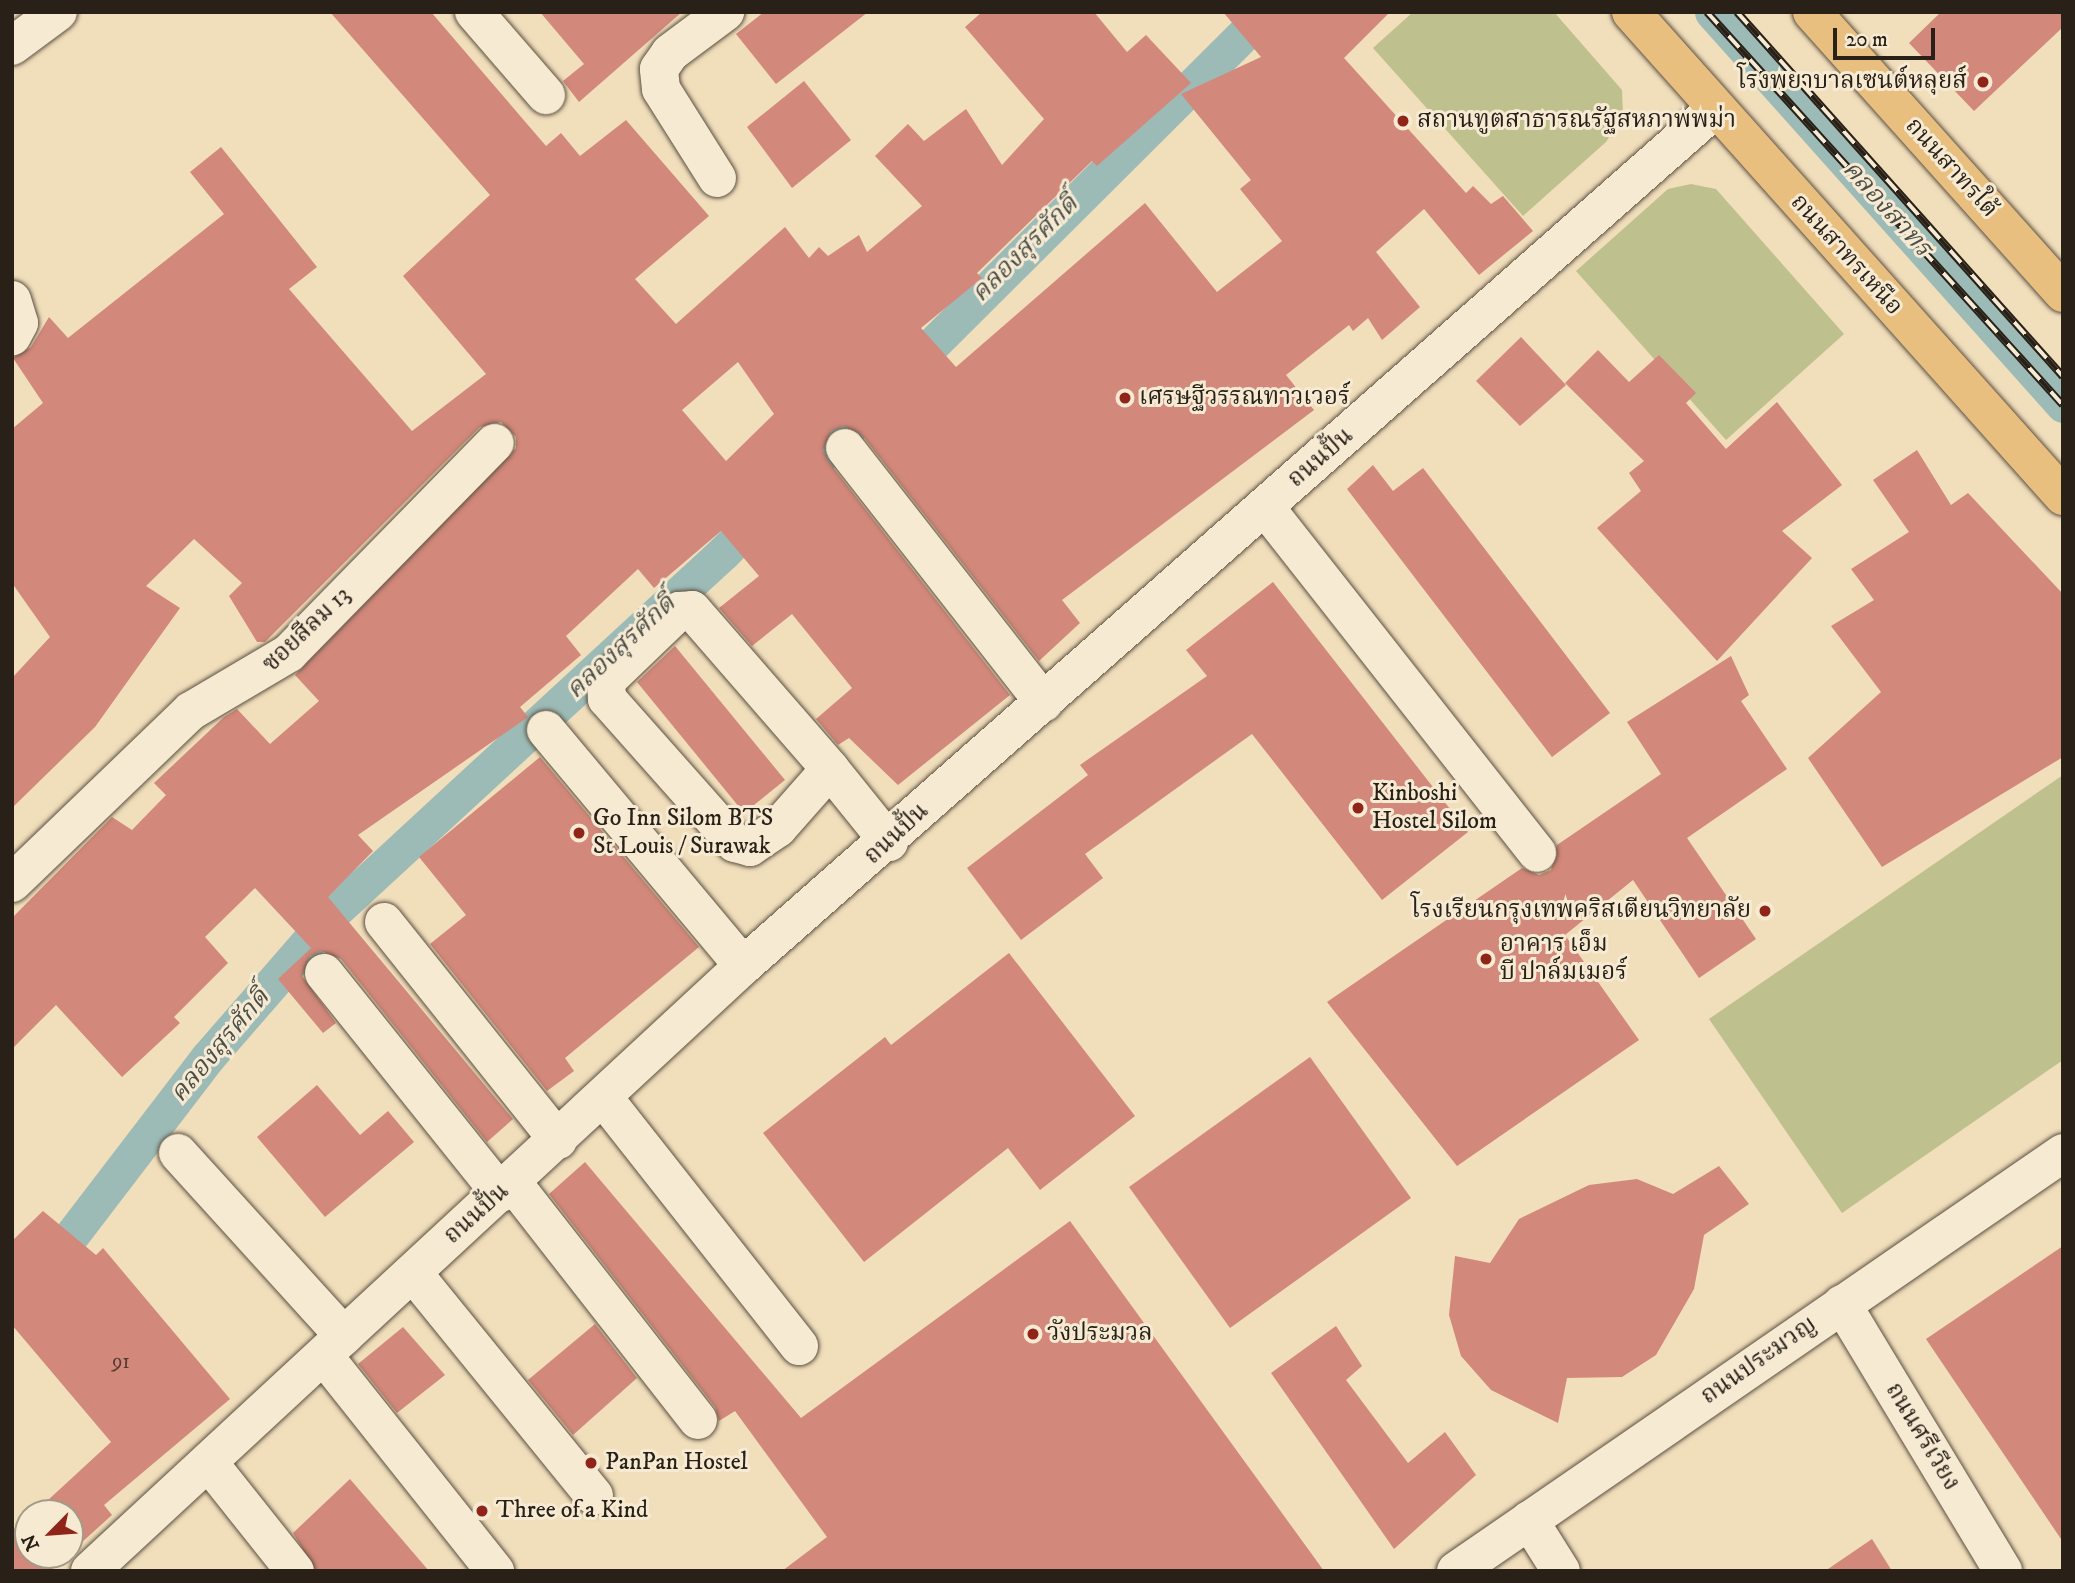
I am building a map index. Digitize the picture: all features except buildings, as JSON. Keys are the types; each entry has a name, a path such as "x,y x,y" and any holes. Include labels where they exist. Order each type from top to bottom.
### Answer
{"main road":[{"name":"ถนนสาทรเหนือ","path":"1631,12 2063,496"},
{"name":"ถนนสาทรใต้","path":"1812,12 2063,293"}],"street":[{"path":"12,46 58,12"},
{"path":"474,12 546,95"},
{"path":"717,178 661,89 659,69 670,53 725,12"},
{"name":"ถนนปั้น","path":"102,1567 209,1463 743,966 889,842 1715,109"},
{"path":"12,300 19,323 12,336"},
{"name":"ซอยสีลม 13","path":"12,883 191,711 289,653 495,443"},
{"path":"845,448 1044,703"},
{"path":"1265,508 1537,853"},
{"path":"830,769 778,828 750,846 735,843 607,699 607,681 679,611 692,610 830,769 889,842"},
{"path":"546,730 743,966"},
{"path":"384,922 558,1140"},
{"path":"324,973 698,1420"},
{"path":"603,1097 799,1346"},
{"path":"178,1153 334,1346 495,1571"},
{"name":"ถนนประมวญ","path":"1456,1571 2063,1153"},
{"path":"413,1273 594,1496"},
{"name":"ถนนศรีเวียง","path":"1842,1304 2003,1571"},
{"path":"209,1463 295,1571"},
{"path":"1529,1520 1561,1571"}],"green space":[{"path":"1413,12 1554,12 1622,90 1623,115 1606,142 1523,216 1373,48"},
{"path":"1691,184 1716,189 1844,334 1726,440 1576,271 1668,189"},
{"path":"2063,775 2063,1060 1842,1213 1709,1019"}],"waterway":[{"name":"คลองสุรศักดิ์","path":"42,1274 208,1057 336,910 723,553 1266,12"},
{"name":"คลองสาทร","path":"1712,12 2063,405"}],"railway":[{"path":"1707,12 2063,405"},
{"path":"1737,12 2063,377"}],"place":[{"name":"โรงพยาบาลเซนต์หลุยส์","path":"1983,82"},
{"name":"สถานทูตสาธารณรัฐสหภาพพม่า","path":"1403,121"},
{"name":"เศรษฐีวรรณทาวเวอร์","path":"1125,398"},
{"name":"Kinboshi Hostel Silom","path":"1358,808"},
{"name":"Go Inn Silom BTS St Louis / Surawak","path":"579,833"},
{"name":"โรงเรียนกรุงเทพคริสเตียนวิทยาลัย","path":"1765,911"},
{"name":"อาคาร เอ็ม บี ปาล์มเมอร์","path":"1486,959"},
{"name":"วังประมวล","path":"1033,1334"},
{"name":"PanPan Hostel","path":"591,1463"},
{"name":"Three of a Kind","path":"482,1511"}]}
